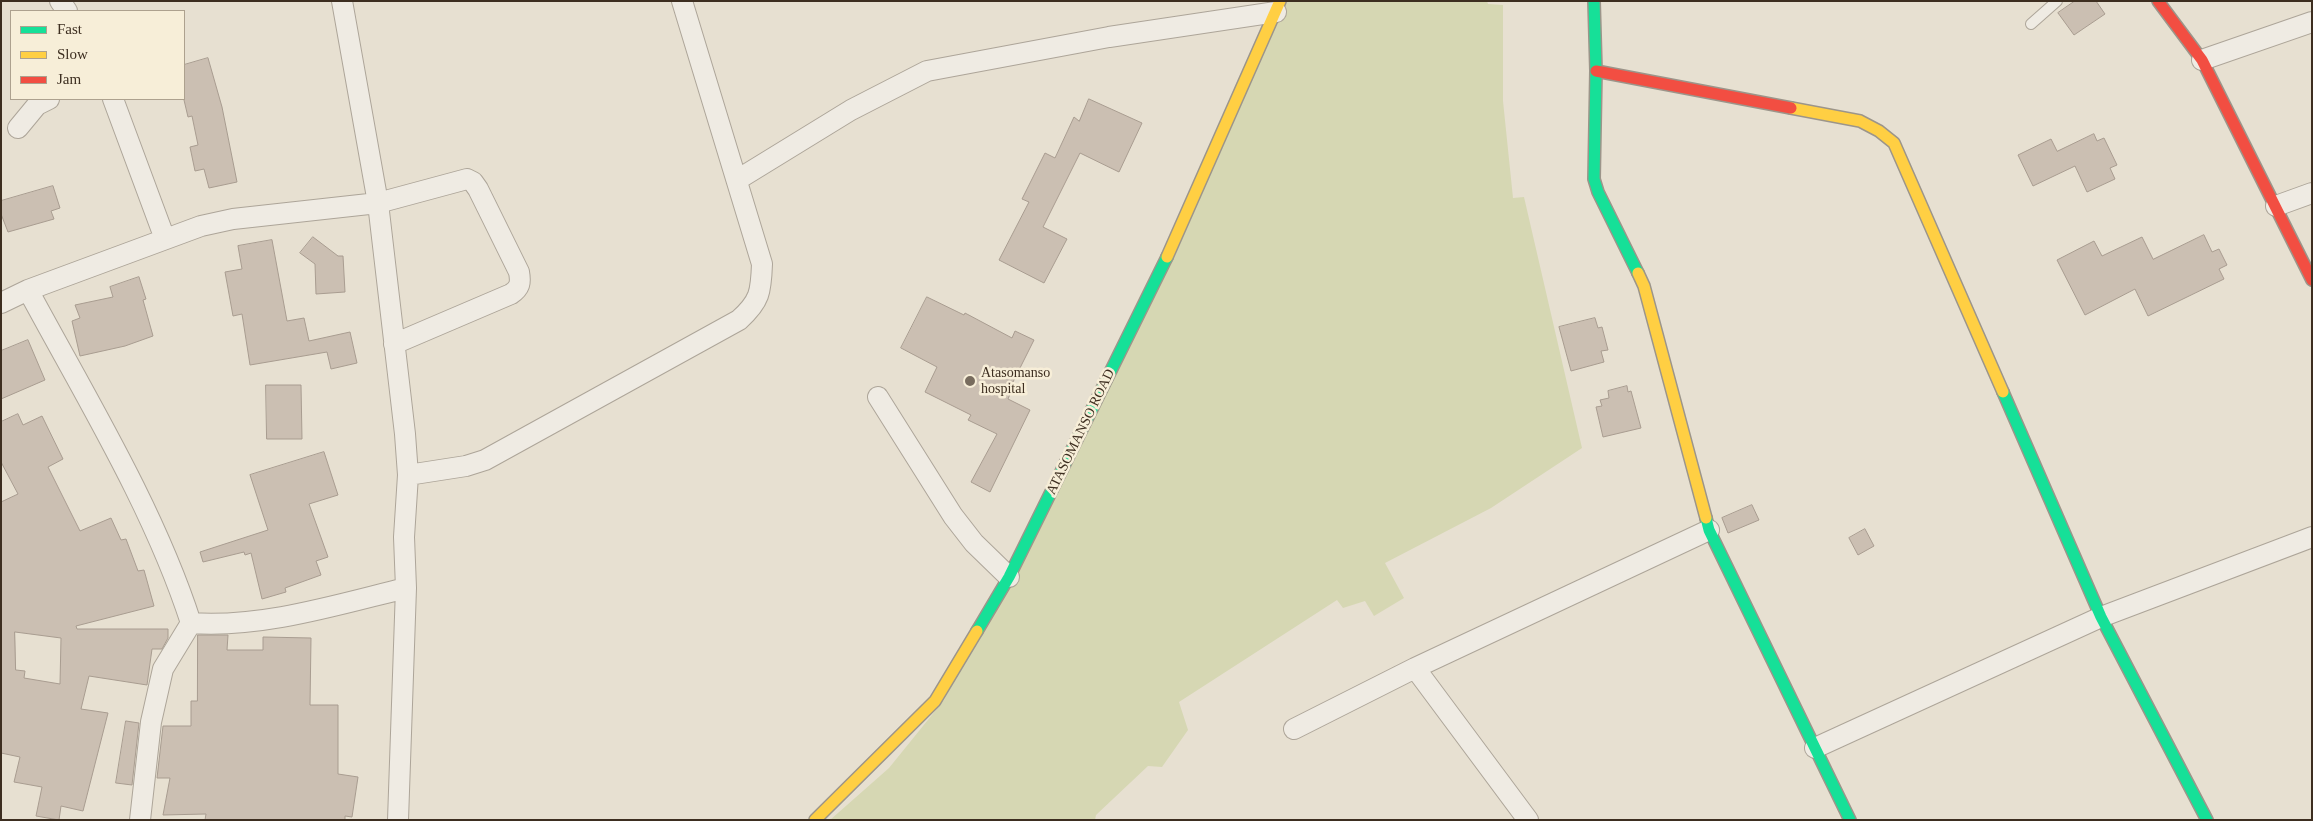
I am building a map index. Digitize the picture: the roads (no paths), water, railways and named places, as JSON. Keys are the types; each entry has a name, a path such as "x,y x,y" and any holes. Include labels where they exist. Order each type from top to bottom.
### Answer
{"street":[{"path":"342,1 378,203 408,475 404,537 406,588 398,820"},
{"path":"408,475 466,466 485,460 739,320 754,307 761,289 762,264 682,1"},
{"path":"1594,1 1596,71 1594,179 1598,192 1644,286 1710,530 1850,820"},
{"path":"2158,1 2202,60 2312,280"},
{"path":"737,180 851,110 928,71 1278,6"},
{"name":"ATASOMANSO ROAD","path":"814,820 935,700 1009,577 1167,258 1278,6"},
{"path":"2202,60 2312,22"},
{"path":"1596,71 1860,121 1879,131 1894,143 2101,617 2207,820"},
{"path":"18,128 37,105 47,100"},
{"path":"113,100 165,238"},
{"path":"1,303 28,290 201,226 234,219 378,203 460,179 467,179 473,182 519,272 521,280 518,289 511,294 394,344"},
{"path":"2276,206 2312,192"},
{"path":"28,290 140,501 181,594 191,623"},
{"path":"878,397 953,516 974,543 1009,577"},
{"path":"1294,729 1415,668 1710,530"},
{"path":"1814,748 2101,617 2312,537"},
{"path":"191,623 226,623 296,614 406,588"},
{"path":"140,820 151,722 163,668 191,623"},
{"path":"1415,668 1528,820"}],"lane":[{"path":"2031,24 2057,1"}],"place":[{"name":"Atasomanso hospital","path":"970,381"}]}
